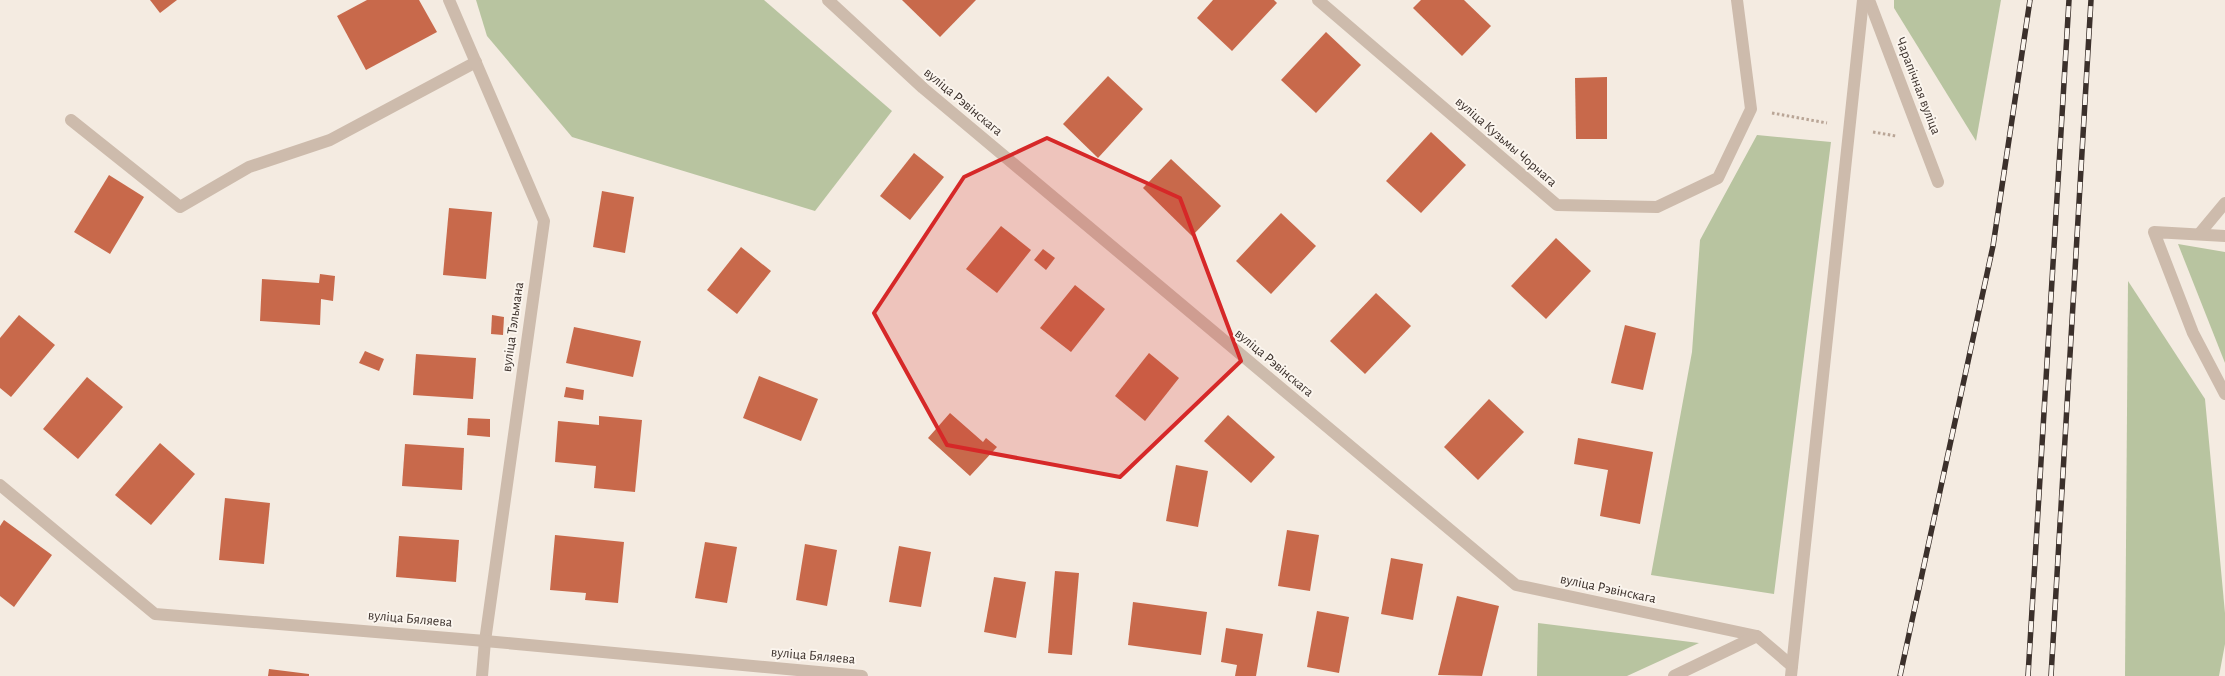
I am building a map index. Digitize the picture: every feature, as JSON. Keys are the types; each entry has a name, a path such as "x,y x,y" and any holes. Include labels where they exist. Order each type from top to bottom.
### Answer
{"street":[{"name":"вуліца Тэльмана","path":"449,0 544,221 484,641 482,676"},
{"name":"вуліца Рэвінскага","path":"828,0 923,88 1516,585 1757,636"},
{"name":"вуліца Кузьмы Чорнага","path":"1318,0 1557,205 1657,207 1718,178 1751,109 1737,0"},
{"path":"1791,671 1862,0"},
{"name":"Чарапічная вуліца","path":"1869,0 1938,182"},
{"path":"71,120 180,207 249,167 330,140 476,62"},
{"path":"2200,233 2225,202"},
{"path":"2225,236 2200,233 2154,232 2194,333 2225,394"},
{"name":"вуліца Бяляева","path":"0,485 155,614 484,641 862,676"},
{"path":"1674,676 1757,636 1791,671"}],"highlighted area":[{"path":"1047,138 1180,198 1241,361 1120,477 947,445 874,313 964,177"}],"green space":[{"path":"476,0 764,0 892,111 815,211 572,137 487,36"},
{"path":"1894,0 2001,0 1976,141 1894,8"},
{"path":"1757,135 1831,142 1774,594 1651,575 1692,352 1700,240"},
{"path":"2178,244 2225,252 2225,363"},
{"path":"2128,281 2205,399 2225,613 2225,644 2219,676 2125,676"},
{"path":"1538,623 1699,643 1627,676 1537,676"}],"building":[{"path":"150,0 177,0 160,13"},
{"path":"367,0 419,0 437,32 366,70 337,16"},
{"path":"902,0 976,0 940,37"},
{"path":"1213,0 1274,0 1277,3 1232,51 1197,18"},
{"path":"1421,0 1464,0 1491,26 1462,56 1413,8"},
{"path":"1326,32 1361,65 1316,113 1281,80"},
{"path":"1108,76 1143,109 1098,158 1063,124"},
{"path":"1607,77 1607,139 1576,139 1575,78"},
{"path":"1431,132 1466,165 1421,213 1386,181"},
{"path":"914,153 944,177 910,220 880,196"},
{"path":"1171,159 1221,206 1192,236 1143,188"},
{"path":"109,175 144,197 110,254 74,232"},
{"path":"602,191 634,197 625,253 593,247"},
{"path":"449,208 492,212 486,279 443,275"},
{"path":"1281,213 1316,246 1271,294 1236,261"},
{"path":"1001,226 1031,250 997,293 966,269"},
{"path":"1556,238 1591,271 1546,319 1511,286"},
{"path":"741,247 771,271 737,314 707,290"},
{"path":"1043,249 1055,258 1046,270 1034,260"},
{"path":"320,274 335,276 333,301 321,299 320,325 260,321 262,279 319,283"},
{"path":"1075,285 1105,309 1071,352 1040,328"},
{"path":"1376,293 1411,326 1365,374 1330,341"},
{"path":"19,315 55,345 11,397 0,388 0,338"},
{"path":"492,315 504,317 503,335 491,334"},
{"path":"1625,325 1656,333 1643,390 1611,383"},
{"path":"574,327 641,341 633,377 566,363"},
{"path":"365,351 384,359 379,371 359,363"},
{"path":"1149,353 1179,378 1145,421 1115,396"},
{"path":"416,354 476,358 473,399 413,395"},
{"path":"759,376 818,399 801,441 743,418"},
{"path":"87,377 123,407 78,459 43,429"},
{"path":"566,387 584,390 583,400 564,397"},
{"path":"1489,399 1524,432 1478,480 1444,447"},
{"path":"950,413 983,442 986,438 997,447 970,476 928,438"},
{"path":"1228,415 1275,457 1251,483 1204,441"},
{"path":"599,416 642,420 635,492 594,488 596,466 555,462 558,421 599,425"},
{"path":"468,418 490,419 490,437 467,435"},
{"path":"1578,438 1653,452 1640,524 1600,516 1608,470 1574,464"},
{"path":"160,443 195,474 151,525 115,495"},
{"path":"405,444 464,448 462,490 402,486"},
{"path":"1176,465 1208,471 1198,527 1166,521"},
{"path":"225,498 270,503 264,564 219,560"},
{"path":"4,520 52,555 14,607 0,596 0,526"},
{"path":"1287,530 1319,535 1310,591 1278,586"},
{"path":"555,535 624,542 618,603 585,600 586,593 550,590"},
{"path":"399,536 459,540 456,582 396,577"},
{"path":"705,542 737,547 727,603 695,598"},
{"path":"805,544 837,550 827,606 796,600"},
{"path":"899,546 931,552 921,607 889,602"},
{"path":"1391,558 1423,564 1413,620 1381,614"},
{"path":"1055,571 1079,573 1072,655 1048,653"},
{"path":"994,577 1026,582 1016,638 984,632"},
{"path":"1457,596 1499,606 1482,676 1438,675"},
{"path":"1133,602 1207,612 1201,655 1128,645"},
{"path":"1317,611 1349,617 1339,673 1307,667"},
{"path":"1226,628 1263,634 1256,676 1235,676 1237,665 1221,662"},
{"path":"269,669 309,674 309,676 268,676"}],"railway":[{"path":"1900,676 1993,246 2030,0"},
{"path":"2028,676 2069,0"},
{"path":"2051,676 2091,0"}]}
